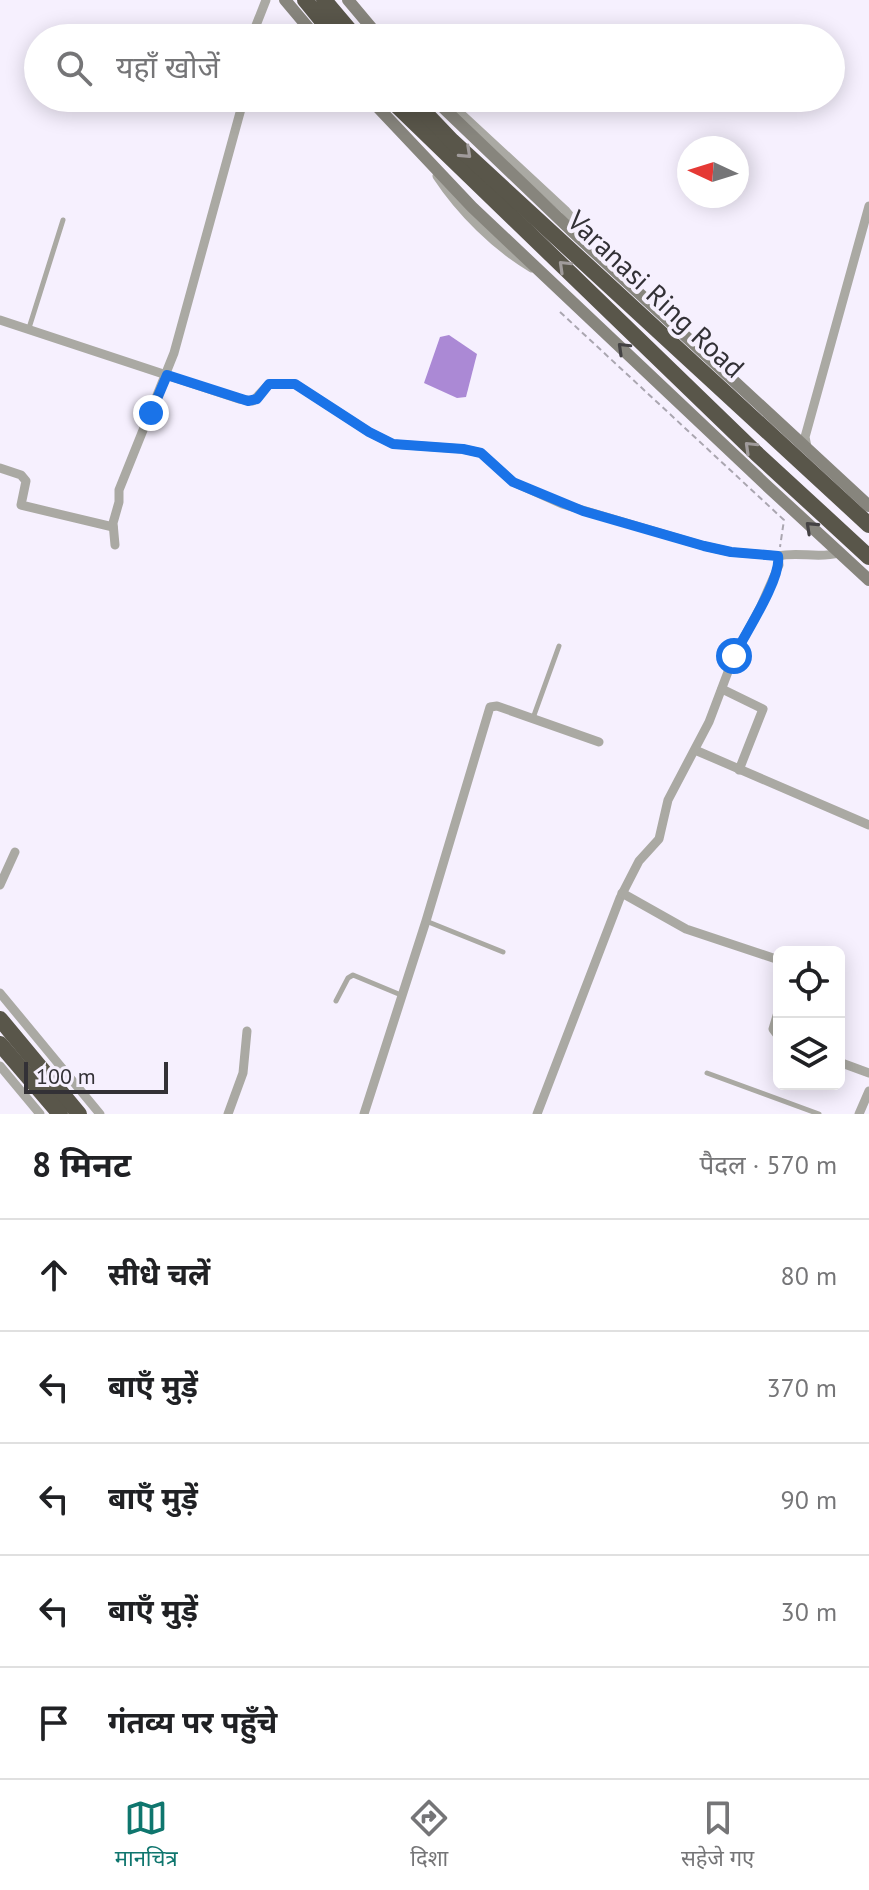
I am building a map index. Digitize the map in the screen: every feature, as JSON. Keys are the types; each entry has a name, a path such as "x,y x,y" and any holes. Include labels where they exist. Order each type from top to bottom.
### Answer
{"highway":[{"path":"305,0 325,24"},
{"path":"324,0 344,24"},
{"path":"403,112 756,453 869,557"},
{"name":"Varanasi Ring Road","path":"424,112 452,141 869,525"},
{"path":"0,1019 79,1114"},
{"path":"0,1044 60,1114"}],"street":[{"path":"257,24 266,0"},
{"path":"285,0 305,24"},
{"path":"348,0 368,24"},
{"path":"115,545 113,527 119,490 167,375 240,112"},
{"path":"382,112 472,207 869,580"},
{"path":"448,112 869,506"},
{"path":"459,112 565,210 616,271"},
{"path":"807,447 805,437 869,206"},
{"path":"0,320 248,401 257,399 269,384 291,383 381,439 418,447 473,450 489,459 513,482 562,504 704,546 778,556 787,554 822,558 839,553"},
{"path":"0,468 21,475 26,481 21,505 113,527"},
{"path":"537,1114 622,893 639,861 659,839 668,800 695,750 734,656 760,608 779,565 778,556"},
{"path":"722,689 763,709 739,770"},
{"path":"364,1114 490,707 497,706 599,742"},
{"path":"695,750 869,825"},
{"path":"0,885 15,852"},
{"path":"622,893 686,929 773,958"},
{"path":"0,993 100,1114"},
{"path":"228,1114 243,1073 247,1031"},
{"path":"845,1064 869,1073"},
{"path":"1,1069 40,1114"},
{"path":"859,1114 869,1091"}],"lane":[{"path":"29,328 63,220"},
{"path":"533,719 559,646"},
{"path":"426,921 503,952"},
{"path":"336,1001 348,978 353,975 401,995"},
{"path":"707,1073 819,1114"}],"path":[{"path":"560,312 784,520 778,556"}],"shaded area":[{"path":"449,335 477,354 466,397 457,398 424,383 440,337"}],"route":[{"path":"151,413 167,375 248,401 257,399 269,384 291,383 393,444 473,450 489,459 513,482 562,504 704,546 778,556 779,565 756,618 734,656"}]}
